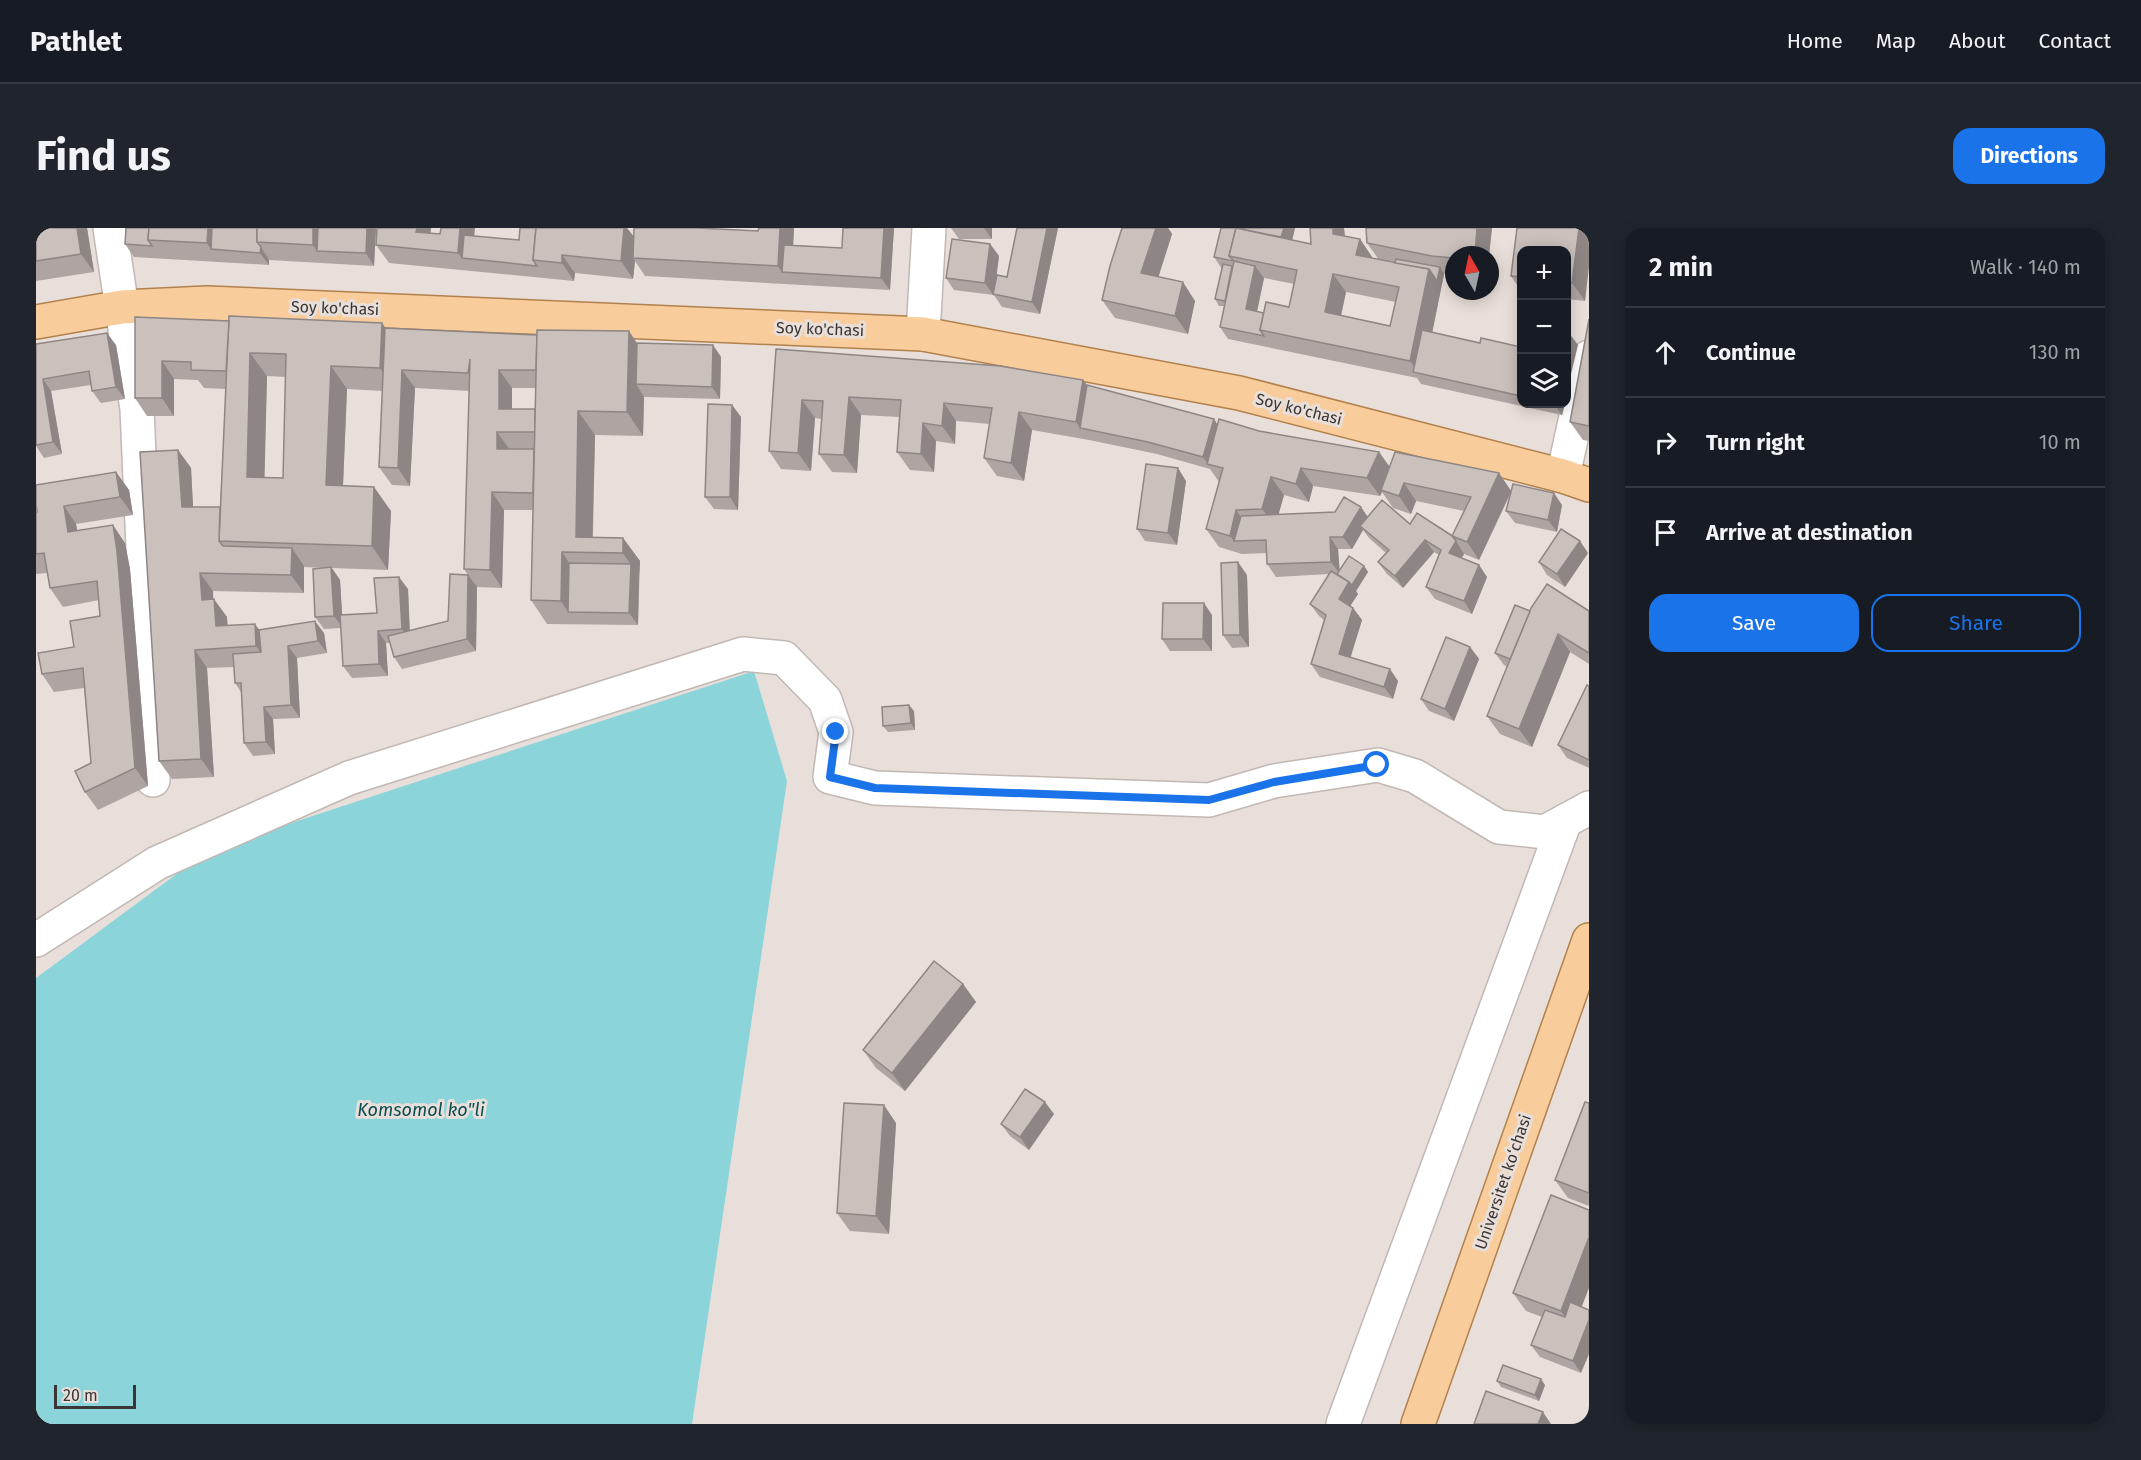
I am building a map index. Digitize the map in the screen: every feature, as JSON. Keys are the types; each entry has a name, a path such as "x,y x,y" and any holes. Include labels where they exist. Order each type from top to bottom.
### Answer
{"main road":[{"name":"Soy ko'chasi","path":"36,322 122,307 207,303 923,334 1239,393 1576,481"},
{"name":"Universitet kо‘chasi","path":"1418,1424 1589,940"}],"lane":[{"path":"110,228 138,410 153,780"},
{"path":"923,334 929,228"},
{"path":"1576,481 1589,357"},
{"path":"36,940 157,863 349,778 744,654 784,658 825,700 836,732 830,777 875,788 1209,800 1274,782 1377,765 1415,776 1499,827 1545,832 1577,815"},
{"path":"1343,1424 1577,815"}],"water":[{"name":"Komsomol ko\"li","path":"754,671 787,781 692,1424 36,1424 36,978 209,850"}],"building":[{"path":"36,228 77,228 81,254 36,261"},
{"path":"126,228 149,228 148,240 152,246 125,244"},
{"path":"149,228 208,228 207,243 148,240"},
{"path":"212,228 257,228 260,253 211,249"},
{"path":"257,228 313,228 313,245 257,242"},
{"path":"318,228 367,228 366,253 317,251"},
{"path":"377,228 417,228 416,232 440,234 441,228 460,228 458,253 376,245"},
{"path":"520,228 536,228 533,260 537,266 462,258 464,235 519,240"},
{"path":"536,228 624,228 621,261 562,255 562,263 533,260"},
{"path":"634,228 758,231 759,228 780,228 778,266 633,258"},
{"path":"843,228 884,228 881,278 782,272 784,245 842,248"},
{"path":"1017,228 1047,228 1032,302 993,294 997,275 1007,277"},
{"path":"1122,228 1156,228 1141,273 1183,282 1175,316 1102,300"},
{"path":"1221,228 1236,228 1229,256 1234,261 1214,257"},
{"path":"1236,228 1311,244 1310,228 1333,228 1333,234 1360,239 1356,255 1429,269 1410,361 1260,330 1266,302 1289,307 1297,270 1229,256","holes":["1333,274 1399,287 1390,326 1325,312"]},
{"path":"1237,228 1284,228 1281,237"},
{"path":"1366,228 1477,228 1476,246 1445,246 1445,257 1367,243"},
{"path":"1517,228 1579,228 1572,283 1571,246 1517,246 1517,277 1511,276"},
{"path":"952,239 990,244 985,283 946,278"},
{"path":"1396,259 1440,267 1437,281 1429,269 1395,263"},
{"path":"1234,261 1255,266 1246,309 1264,313 1260,330 1264,336 1220,327"},
{"path":"1223,264 1232,266 1225,301 1215,299"},
{"path":"229,316 382,323 380,368 331,366 326,485 374,487 372,546 219,541","holes":["250,353 286,354 283,478 247,477"]},
{"path":"135,317 229,321 226,371 191,370 191,362 162,361 162,398 135,398"},
{"path":"1589,319 1589,426 1570,422"},
{"path":"385,328 537,335 536,370 499,370 499,409 535,409 535,432 497,432 497,449 534,449 533,493 492,492 490,570 464,569 470,359 468,373 402,370 398,468 379,467"},
{"path":"537,330 629,331 627,412 578,411 576,537 623,538 623,553 562,552 561,601 531,600"},
{"path":"1422,330 1480,343 1481,338 1517,346 1517,395 1413,372"},
{"path":"107,333 116,387 92,391 89,371 43,379 53,442 36,445 36,344"},
{"path":"637,343 713,345 712,387 636,384"},
{"path":"776,349 1000,366 1083,380 1076,422 1019,412 1011,463 984,458 992,408 944,403 942,426 923,423 921,454 897,452 901,400 849,397 844,455 819,454 823,401 802,400 798,453 769,451"},
{"path":"1087,385 1214,419 1203,457 1148,442 1080,428"},
{"path":"708,404 732,405 730,497 705,497"},
{"path":"1219,419 1259,431 1379,452 1367,478 1301,468 1296,484 1271,477 1262,509 1236,510 1230,536 1206,529 1223,468 1207,464"},
{"path":"178,450 182,507 220,507 219,541 223,546 292,548 291,575 200,573 202,600 214,599 216,626 255,624 256,646 195,650 201,759 159,761 140,452"},
{"path":"1395,452 1499,473 1467,542 1452,536 1471,497 1404,483 1399,496 1381,490"},
{"path":"1146,464 1178,468 1168,533 1137,529"},
{"path":"116,472 120,497 64,506 68,532 113,525 135,768 85,792 75,771 91,763 83,668 42,674 38,653 74,647 70,621 100,616 97,581 50,588 44,553 36,554 36,485"},
{"path":"1513,484 1554,493 1548,520 1506,511"},
{"path":"1344,497 1361,507 1343,537 1330,537 1331,562 1267,564 1266,540 1234,541 1241,516 1335,512"},
{"path":"1382,500 1410,524 1417,513 1454,537 1452,536 1456,541 1449,553 1479,565 1464,601 1426,587 1441,550 1425,540 1395,576 1378,562 1389,550 1360,526"},
{"path":"1561,529 1580,541 1557,574 1539,562"},
{"path":"1349,556 1364,566 1352,585 1337,574"},
{"path":"1238,562 1240,635 1223,635 1221,563"},
{"path":"569,563 631,564 629,613 568,612"},
{"path":"331,567 334,616 315,617 313,569"},
{"path":"1331,571 1349,582 1339,599 1353,608 1339,654 1390,669 1384,687 1311,664 1326,615 1310,604"},
{"path":"450,574 468,575 467,639 394,657 388,636 448,621"},
{"path":"399,577 402,629 378,631 379,664 343,666 340,615 377,613 374,578"},
{"path":"1547,584 1589,611 1589,653 1558,634 1519,729 1487,716 1531,608"},
{"path":"1163,603 1204,603 1203,639 1162,639"},
{"path":"1515,605 1530,611 1510,659 1495,653"},
{"path":"315,621 318,641 288,646 291,705 264,707 266,742 244,743 241,683 235,683 233,654 261,652 259,630"},
{"path":"1446,637 1470,647 1445,709 1421,699"},
{"path":"1587,685 1589,686 1589,760 1558,745"},
{"path":"909,705 911,723 883,726 882,707"},
{"path":"934,961 963,984 892,1073 863,1050"},
{"path":"1025,1089 1045,1102 1020,1137 1001,1124"},
{"path":"1585,1102 1589,1103 1589,1193 1555,1180"},
{"path":"844,1103 884,1105 876,1216 837,1213"},
{"path":"1551,1195 1589,1210 1589,1237 1561,1311 1513,1293"},
{"path":"1570,1302 1589,1310 1589,1320 1573,1361 1531,1345 1545,1310 1565,1317"},
{"path":"1503,1365 1541,1379 1535,1395 1497,1381"},
{"path":"1486,1391 1543,1412 1538,1424 1474,1424"}],"route":[{"path":"836,732 830,777 875,788 1209,800 1274,782 1377,765"}]}
